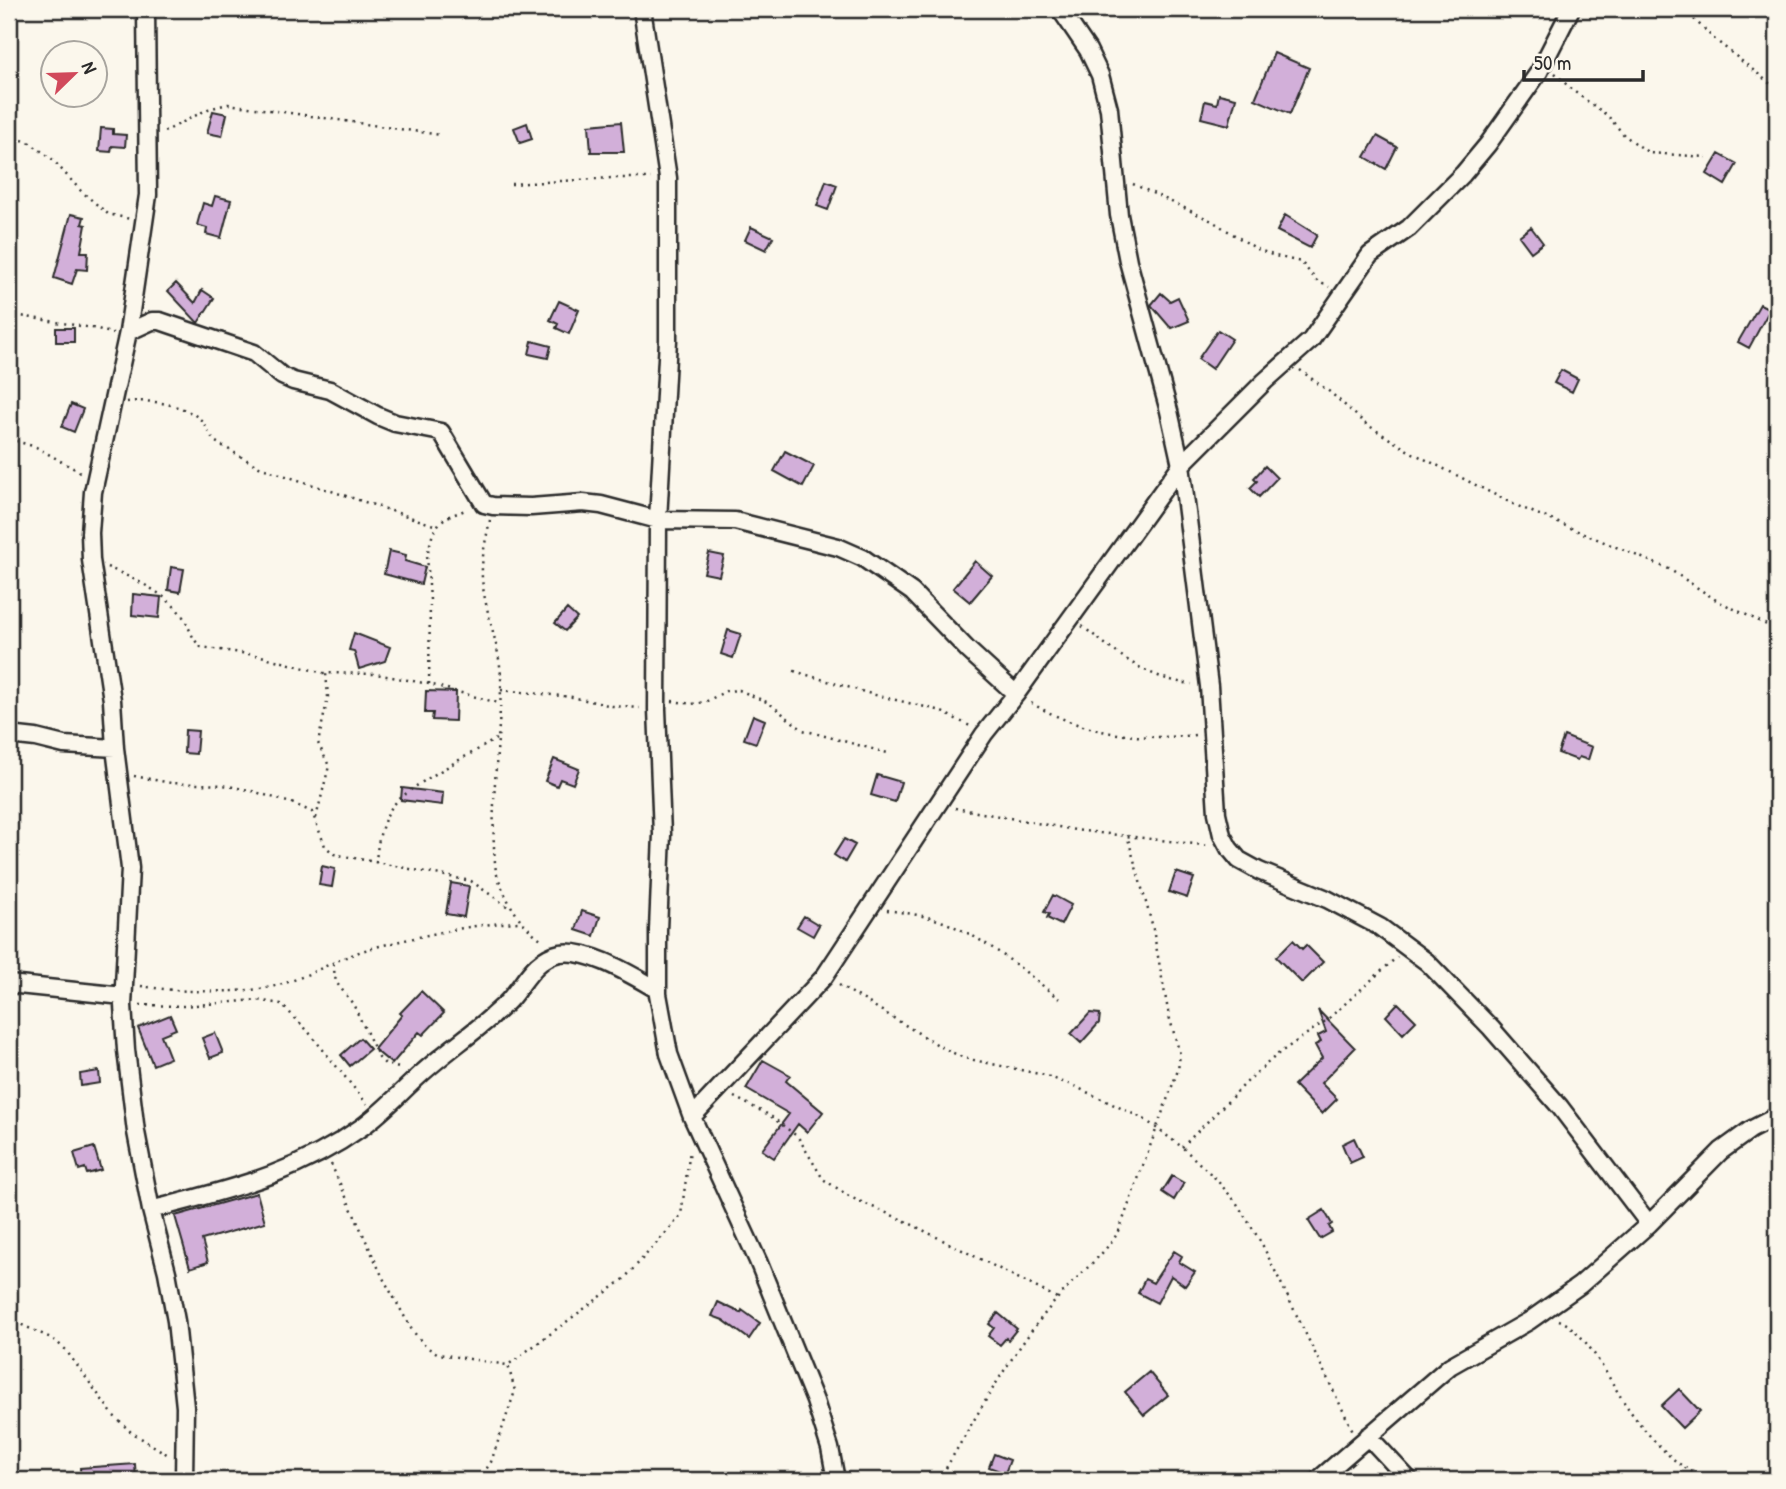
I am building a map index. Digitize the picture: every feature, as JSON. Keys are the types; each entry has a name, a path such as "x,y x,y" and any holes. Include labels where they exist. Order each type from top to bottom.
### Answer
{"street":[{"path":"146,9 148,195 127,335 95,480 90,533 130,868 123,995 136,1132 176,1321 185,1407 184,1473"},
{"path":"642,9 668,178 668,340 658,520 658,703 662,834 658,990 669,1054 695,1123 758,1261 811,1390 830,1448 836,1480"},
{"path":"1060,9 1088,50 1100,75 1110,110 1116,179 1128,261 1181,465 1209,686 1217,813 1222,835 1239,860 1259,871 1327,898 1381,927 1427,962 1491,1028 1560,1107 1649,1224"},
{"path":"695,1123 718,1090 824,977 984,734 1072,618 1181,465 1311,340 1370,256 1409,228 1463,174 1488,144 1539,72 1571,9"},
{"path":"127,335 152,321 160,321 254,353 282,376 330,390 395,423 440,432 489,505 531,507 583,503 658,520 735,521 838,547 863,558 912,592 968,650 1016,694"},
{"path":"9,735 64,745 115,748"},
{"path":"151,1210 257,1182 325,1152 377,1116 421,1074 511,998 547,957 562,953 580,955 614,966 658,990"},
{"path":"9,984 123,995"},
{"path":"1318,1480 1450,1366 1529,1321 1580,1285 1649,1224 1721,1152 1750,1130 1777,1116"},
{"path":"1364,1439 1409,1480"}],"path":[{"path":"1684,9 1713,38 1777,89"},
{"path":"1539,72 1552,70 1572,90 1604,113 1624,135 1649,153 1707,157"},
{"path":"149,141 208,109 228,104 441,135"},
{"path":"9,135 30,143 52,159 81,191 108,214 144,222"},
{"path":"511,184 612,178 668,178"},
{"path":"1116,179 1182,206 1221,226 1256,249 1301,262 1317,281 1345,293"},
{"path":"9,314 127,335"},
{"path":"1288,361 1331,393 1366,424 1409,451 1513,503 1669,569 1716,600 1777,629"},
{"path":"111,408 141,401 184,409 204,423 216,443 259,467 437,526"},
{"path":"9,439 36,447 95,480"},
{"path":"429,684 430,600 427,555 437,526 447,517 489,505 482,555 482,579 499,654 501,690 496,740 495,859 502,889 513,911 529,931 562,953"},
{"path":"92,560 159,593 172,603 201,647 261,656 326,673 376,674 429,684 499,703"},
{"path":"1072,618 1126,660 1149,674 1171,682 1209,686"},
{"path":"794,671 938,710 984,734"},
{"path":"316,820 329,766 318,743 328,697 326,673"},
{"path":"501,690 572,697 612,706 692,704 705,702 726,691 739,690 769,703 803,730 891,754"},
{"path":"1016,694 1051,715 1123,737 1148,739 1213,734"},
{"path":"376,863 377,845 392,807 410,792 496,740"},
{"path":"118,771 149,780 223,785 249,790 302,807 313,812 325,846 334,854 471,881 513,911"},
{"path":"938,804 1075,830 1229,849"},
{"path":"939,1480 1005,1369 1057,1298 1110,1246 1119,1231 1178,1070 1180,1054 1169,1016 1152,925 1127,835"},
{"path":"870,907 938,920 968,933 1001,952 1063,1002"},
{"path":"123,995 259,989 283,983 373,948 457,928 486,923 521,922"},
{"path":"1182,1147 1255,1074 1278,1054 1327,1020 1407,947"},
{"path":"333,964 336,982 353,1004 379,1058 385,1064 421,1074"},
{"path":"824,977 953,1053 1044,1075 1074,1086 1144,1119 1182,1147 1236,1202 1262,1244 1364,1439"},
{"path":"123,995 183,1006 257,1000 281,1004 301,1023 377,1116"},
{"path":"718,1090 769,1115 786,1127 797,1137 823,1179 852,1198 904,1220 1057,1298"},
{"path":"325,1152 383,1278 411,1330 426,1347 439,1354 508,1365 623,1280 673,1226 681,1214 695,1123"},
{"path":"9,1319 53,1339 65,1349 114,1416 184,1473"},
{"path":"1557,1320 1566,1323 1582,1339 1630,1411 1658,1444 1684,1468 1714,1480"},
{"path":"480,1480 495,1453 515,1391 508,1365"},
{"path":"9,1473 11,1480"}],"building":[{"path":"1274,53 1309,68 1290,114 1255,99"},
{"path":"1219,94 1236,98 1229,125 1201,118 1205,101 1217,104"},
{"path":"213,111 227,114 222,136 207,133"},
{"path":"621,122 624,152 591,152 589,125"},
{"path":"527,123 532,139 520,143 514,128"},
{"path":"101,128 113,129 113,134 126,135 125,147 112,146 111,152 99,151"},
{"path":"1377,136 1397,147 1386,169 1365,157"},
{"path":"1719,154 1737,164 1725,185 1707,174"},
{"path":"826,181 837,185 828,210 817,206"},
{"path":"215,196 231,200 221,238 206,234 207,228 197,225 203,203 212,206"},
{"path":"71,214 84,217 82,224 86,225 81,252 88,252 87,270 77,269 72,284 54,278"},
{"path":"1285,215 1317,235 1310,248 1277,231"},
{"path":"751,227 773,237 766,250 745,240"},
{"path":"1531,227 1543,243 1531,252 1519,236"},
{"path":"176,283 195,303 202,290 214,298 198,323 168,291"},
{"path":"1161,293 1170,301 1178,297 1189,321 1172,328 1169,326 1151,305"},
{"path":"559,301 579,310 569,334 556,328 558,324 550,320"},
{"path":"1760,304 1770,309 1749,348 1738,342"},
{"path":"56,328 74,328 74,342 56,342"},
{"path":"1218,330 1232,339 1212,369 1198,359"},
{"path":"532,341 551,346 548,358 529,354"},
{"path":"1561,370 1578,379 1572,392 1554,383"},
{"path":"71,404 83,409 74,432 62,427"},
{"path":"785,451 814,466 803,487 774,471"},
{"path":"1265,466 1277,478 1259,497 1250,488 1257,481 1254,478"},
{"path":"389,551 406,555 405,561 425,567 421,584 384,574"},
{"path":"709,553 724,556 719,576 704,573"},
{"path":"975,561 992,576 970,602 953,588"},
{"path":"171,567 184,569 180,592 168,590"},
{"path":"133,594 161,597 159,618 132,615"},
{"path":"567,609 577,618 565,631 555,623"},
{"path":"728,630 741,634 733,658 721,654"},
{"path":"354,633 390,647 385,661 359,669 354,651 349,650"},
{"path":"426,691 456,692 455,721 432,720 433,713 425,713"},
{"path":"753,715 765,720 756,743 744,739"},
{"path":"185,730 198,731 196,754 184,753"},
{"path":"1564,736 1592,747 1588,760 1579,757 1577,760 1558,753"},
{"path":"554,759 579,769 573,784 560,779 557,786 545,781"},
{"path":"877,775 901,782 895,802 871,795"},
{"path":"402,788 443,793 442,805 401,800"},
{"path":"844,839 855,845 845,862 834,855"},
{"path":"322,866 335,869 332,887 319,885"},
{"path":"1176,872 1194,878 1187,898 1169,892"},
{"path":"451,883 469,886 464,917 446,914"},
{"path":"1053,895 1071,905 1061,925 1047,918 1049,914 1044,912"},
{"path":"582,911 600,917 594,936 576,930"},
{"path":"804,916 819,925 813,936 797,927"},
{"path":"1293,940 1302,949 1306,945 1323,962 1302,983 1276,957"},
{"path":"421,991 444,1013 423,1035 419,1032 392,1064 374,1049 402,1015 400,1013"},
{"path":"1398,1003 1416,1021 1403,1034 1386,1016"},
{"path":"1318,1010 1355,1048 1321,1083 1337,1099 1322,1114 1294,1085 1322,1058 1315,1045 1321,1042 1318,1036 1326,1032"},
{"path":"1090,1013 1100,1014 1099,1023 1081,1043 1071,1034"},
{"path":"170,1015 176,1029 161,1035 170,1058 153,1065 138,1028"},
{"path":"215,1033 223,1053 210,1058 202,1038"},
{"path":"360,1038 370,1049 350,1066 341,1055"},
{"path":"763,1060 790,1075 786,1081 823,1112 807,1132 798,1124 774,1158 762,1150 789,1114 746,1089"},
{"path":"99,1071 100,1083 81,1086 80,1074"},
{"path":"1354,1138 1363,1157 1350,1163 1342,1144"},
{"path":"94,1147 101,1170 87,1174 85,1168 79,1170 74,1153"},
{"path":"1172,1176 1184,1183 1174,1200 1162,1192"},
{"path":"257,1193 265,1222 202,1240 208,1262 190,1268 175,1216"},
{"path":"1324,1210 1332,1224 1329,1226 1332,1232 1320,1239 1308,1220"},
{"path":"1174,1251 1182,1256 1179,1262 1195,1272 1185,1286 1171,1276 1157,1303 1138,1293 1145,1279 1153,1283"},
{"path":"718,1302 741,1313 742,1310 760,1323 749,1339 723,1320 712,1316"},
{"path":"998,1313 1017,1329 1000,1345 988,1336 994,1328 989,1324"},
{"path":"1149,1372 1168,1395 1144,1415 1125,1392"},
{"path":"1679,1389 1700,1411 1682,1428 1661,1406"},
{"path":"994,1454 1010,1460 1005,1473 989,1467"},
{"path":"135,1464 136,1480 81,1480 80,1468"}]}
